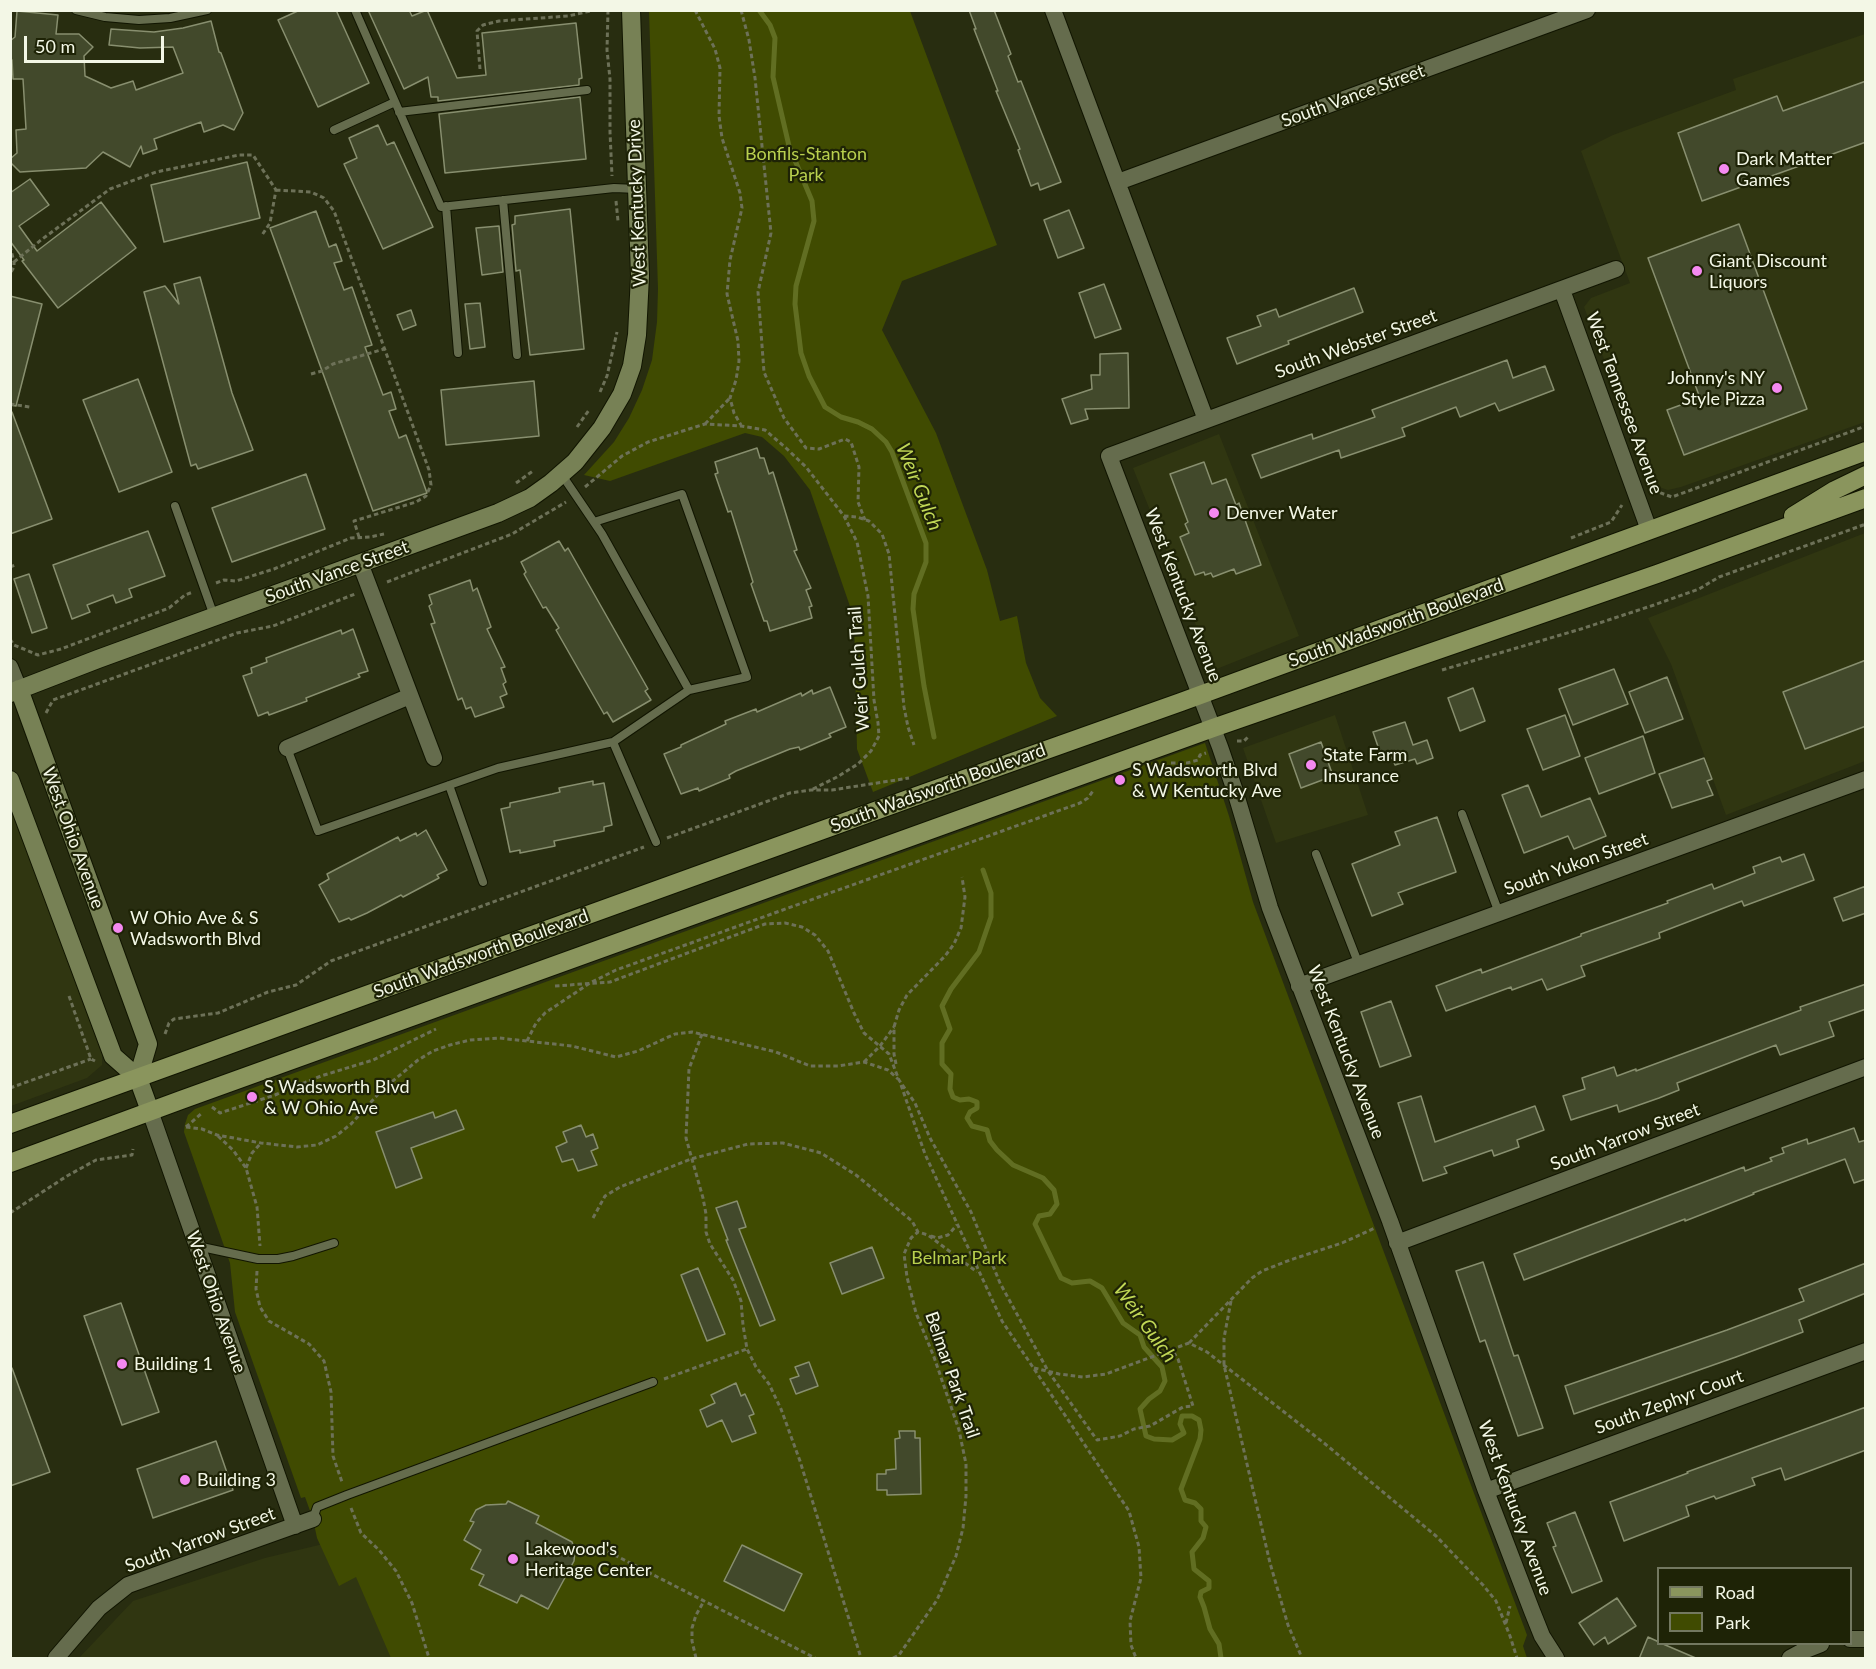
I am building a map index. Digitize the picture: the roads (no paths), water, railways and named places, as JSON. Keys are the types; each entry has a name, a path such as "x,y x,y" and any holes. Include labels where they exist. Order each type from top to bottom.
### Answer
{"main road":[{"name":"South Wadsworth Boulevard","path":"10,1124 1200,695 1866,451"},
{"path":"1761,536 1835,490 1866,476"},
{"name":"South Wadsworth Boulevard","path":"10,1163 1213,728 1634,582 1866,498"}],"street":[{"name":"West Kentucky Drive","path":"622,394 635,353 640,276 631,10"},
{"path":"1053,10 1206,420"},
{"name":"South Vance Street","path":"1118,182 1587,10"},
{"name":"South Webster Street","path":"1109,456 1616,269"},
{"name":"West Tennessee Avenue","path":"1562,290 1649,530"},
{"name":"South Vance Street","path":"15,691 510,508 530,498 562,475 594,439 622,394"},
{"name":"West Kentucky Avenue","path":"1109,456 1213,728 1235,791 1270,908 1390,1221 1486,1491 1537,1624 1556,1659"},
{"path":"360,563 434,758"},
{"name":"West Ohio Avenue","path":"10,667 15,691 148,1044 138,1078"},
{"path":"287,748 410,696"},
{"name":"South Yukon Street","path":"1299,986 1866,779"},
{"name":"West Ohio Avenue","path":"10,780 113,1056 138,1078 295,1526"},
{"name":"South Yarrow Street","path":"1397,1243 1866,1067"},
{"name":"South Zephyr Court","path":"1486,1491 1866,1351"},
{"name":"South Yarrow Street","path":"56,1659 99,1608 128,1585 313,1519"},
{"path":"1790,1659 1818,1645"}],"lane":[{"path":"76,10 105,17 139,20 177,17 207,10"},
{"path":"355,10 441,207 614,188 637,189"},
{"path":"399,112 587,90"},
{"path":"334,130 395,102"},
{"path":"503,200 517,355"},
{"path":"446,207 458,353"},
{"path":"562,475 594,522 689,690"},
{"path":"287,748 318,831 498,768 613,742 689,690 747,677 682,494 594,522"},
{"path":"175,506 214,616"},
{"path":"613,742 656,842"},
{"path":"449,785 483,882"},
{"path":"1462,814 1499,913"},
{"path":"1316,854 1359,964"},
{"path":"197,1246 258,1259 278,1259 334,1243"},
{"path":"313,1519 317,1507 653,1382"}],"waterway":[{"name":"Weir Gulch","path":"759,10 770,25 775,38 773,77 789,146 812,201 814,221 796,286 795,304 801,353 809,376 825,407 841,417 872,429 886,442 892,452 926,543 926,562 914,594 913,609 934,737"},
{"name":"Weir Gulch","path":"983,870 991,893 991,917 979,952 951,989 942,1006 950,1029 942,1043 942,1064 951,1074 950,1089 953,1097 977,1102 977,1108 970,1112 967,1118 972,1126 987,1130 990,1141 1013,1165 1043,1178 1054,1190 1057,1204 1050,1214 1039,1216 1035,1224 1061,1278 1072,1283 1090,1281 1102,1288 1123,1323 1140,1335 1144,1347 1162,1367 1165,1381 1160,1391 1140,1409 1146,1436 1172,1440 1184,1433 1180,1424 1182,1416 1192,1416 1199,1420 1200,1439 1181,1489 1185,1500 1195,1503 1201,1509 1201,1521 1206,1527 1203,1538 1192,1552 1194,1569 1209,1581 1209,1588 1201,1592 1200,1597 1210,1629 1219,1644 1221,1658"}],"place":[{"name":"Dark Matter Games","path":"1724,169"},
{"name":"Giant Discount Liquors","path":"1697,271"},
{"name":"Johnny's NY Style Pizza","path":"1777,388"},
{"name":"Denver Water","path":"1214,513"},
{"name":"State Farm Insurance","path":"1311,765"},
{"name":"S Wadsworth Blvd & W Kentucky Ave","path":"1120,780"},
{"name":"W Ohio Ave & S Wadsworth Blvd","path":"118,928"},
{"name":"S Wadsworth Blvd & W Ohio Ave","path":"252,1097"},
{"name":"Building 1","path":"122,1364"},
{"name":"Building 3","path":"185,1480"},
{"name":"Lakewood's Heritage Center","path":"513,1559"}],"park label":[{"name":"Bonfils-Stanton Park","path":"806,164"},
{"name":"Belmar Park","path":"959,1258"}]}
